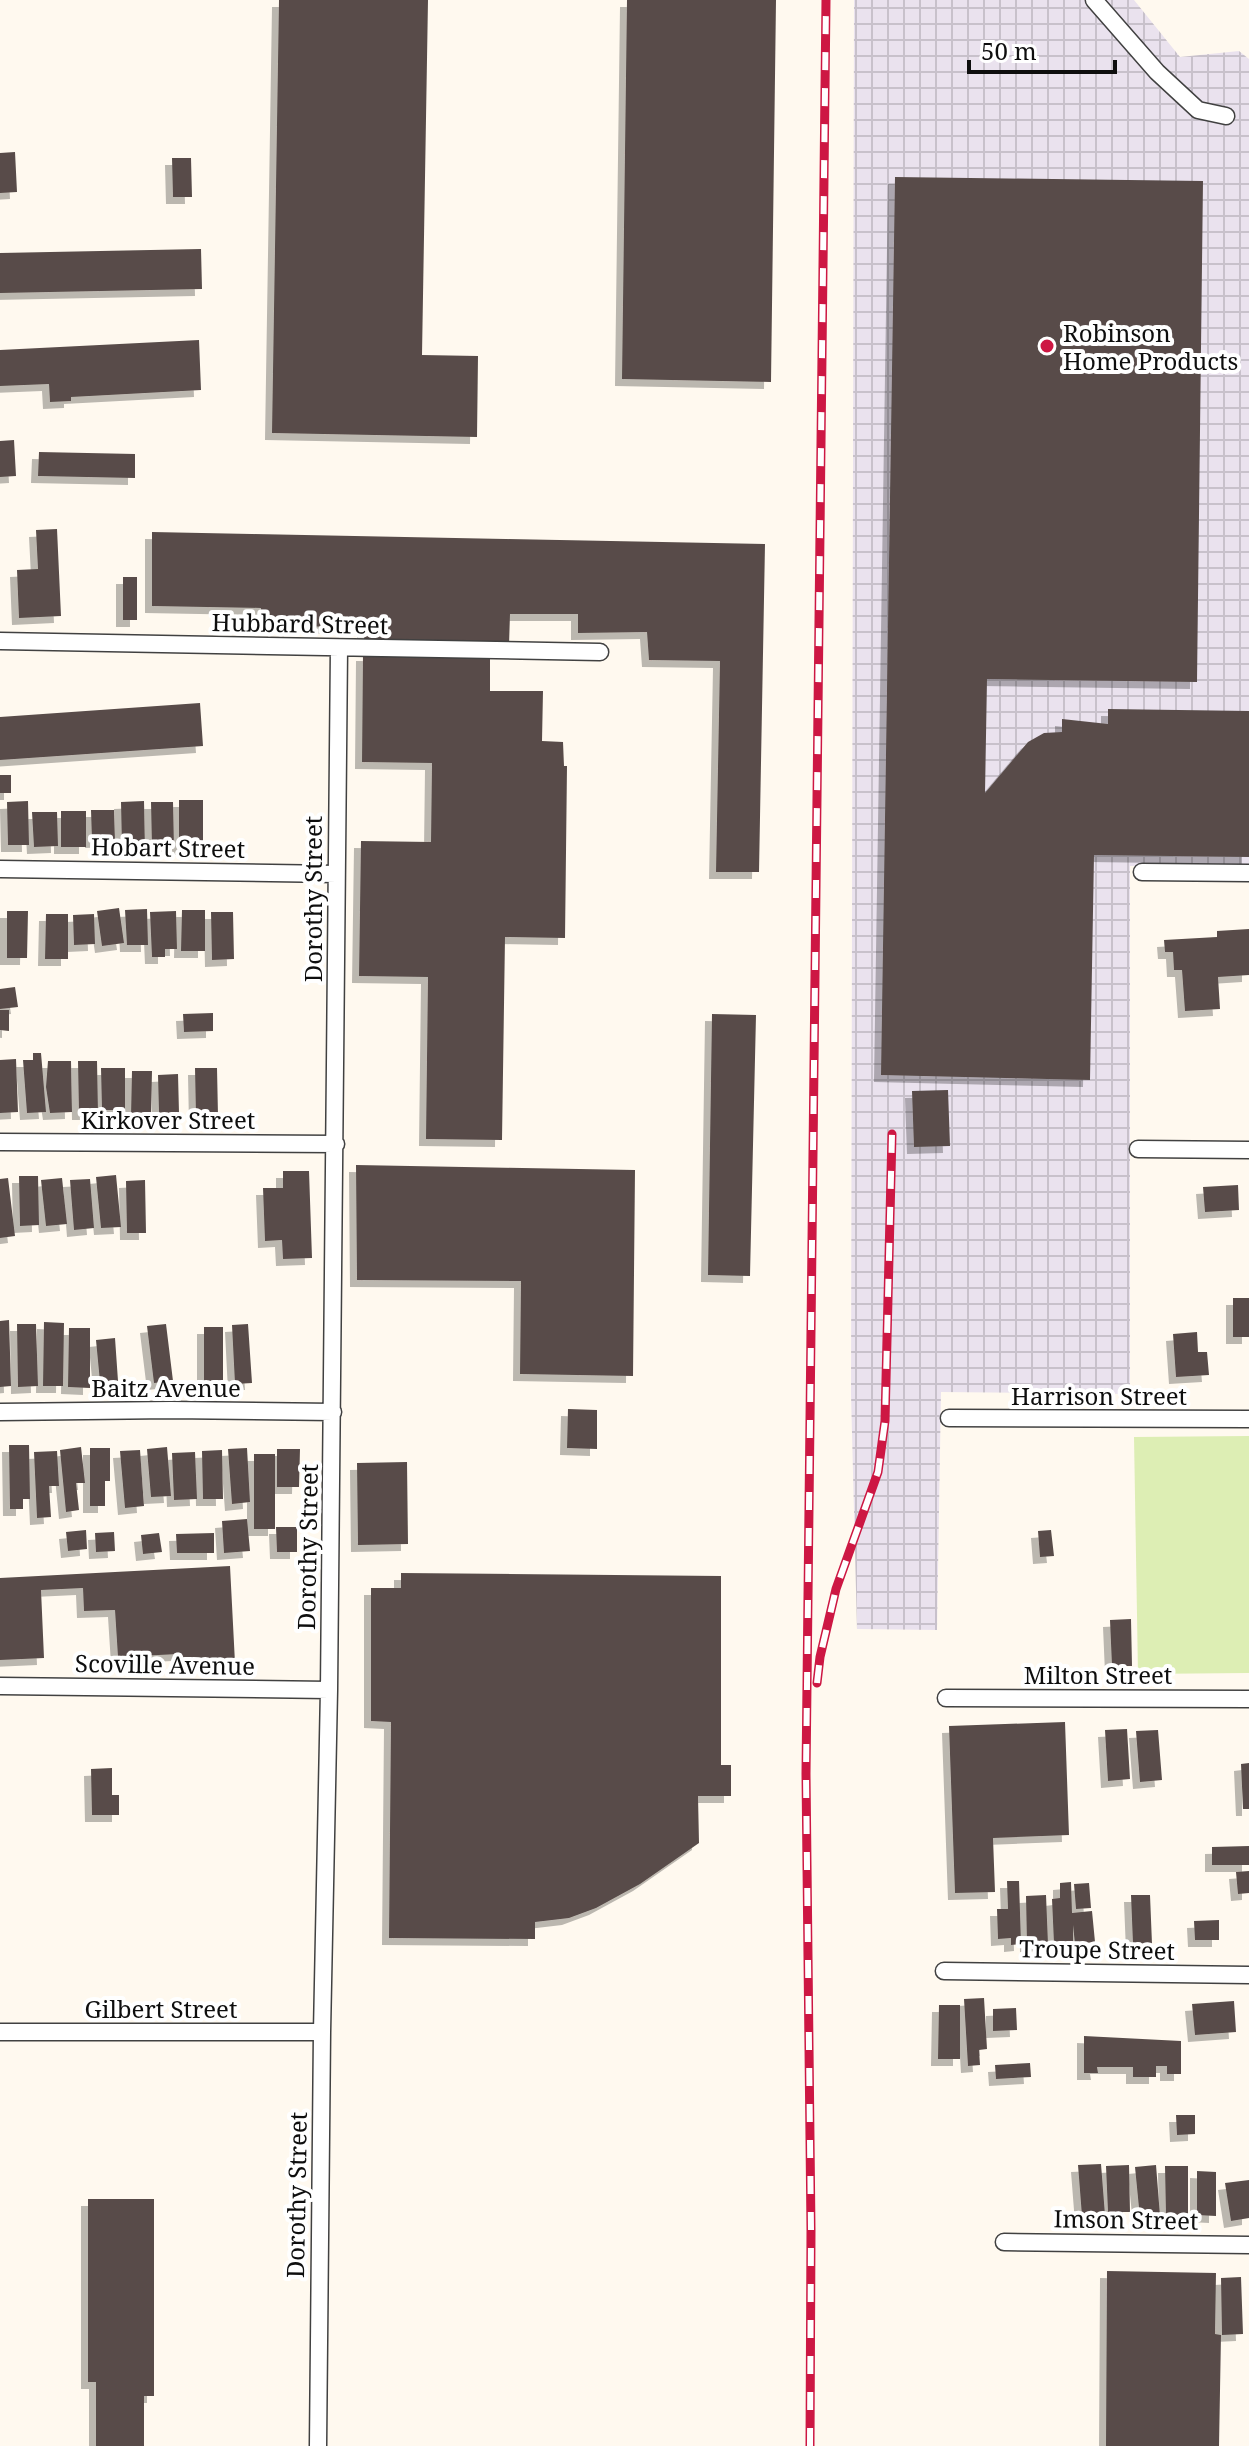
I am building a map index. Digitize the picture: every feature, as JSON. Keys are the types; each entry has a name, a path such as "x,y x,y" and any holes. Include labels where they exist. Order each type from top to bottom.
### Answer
{"street":[{"path":"1094,0 1157,72 1198,110 1226,116"},
{"name":"Hubbard Street","path":"0,641 600,652"},
{"name":"Dorothy Street","path":"318,2446 333,1412 339,648"},
{"name":"Hobart Street","path":"0,869 336,874"},
{"path":"1142,872 1249,873"},
{"name":"Kirkover Street","path":"0,1142 336,1144"},
{"path":"1138,1149 1249,1150"},
{"name":"Baitz Avenue","path":"0,1412 333,1412"},
{"name":"Harrison Street","path":"949,1418 1249,1419"},
{"name":"Scoville Avenue","path":"0,1686 329,1690"},
{"name":"Milton Street","path":"946,1698 1249,1699"},
{"name":"Troupe Street","path":"944,1971 1249,1975"},
{"name":"Gilbert Street","path":"0,2032 322,2032"},
{"name":"Imson Street","path":"1004,2242 1249,2245"}],"shaded area":[{"path":"854,0 1134,0 1180,57 1239,51 1249,59 1249,865 1130,866 1130,1394 941,1392 937,1630 857,1629 851,1394"}],"green space":[{"path":"1249,1436 1249,1673 1138,1674 1134,1437"}],"building":[{"path":"279,0 428,0 422,355 478,356 477,437 272,433"},
{"path":"627,0 776,0 771,382 622,379"},
{"path":"15,152 17,192 0,193 0,153"},
{"path":"172,158 191,158 192,197 173,197"},
{"path":"895,177 1203,181 1197,682 987,679 985,793 1028,742 1044,733 1062,732 1062,719 1108,724 1108,709 1249,711 1249,857 1094,855 1090,1080 881,1075"},
{"path":"201,249 202,289 0,293 0,253"},
{"path":"199,340 201,390 71,397 71,401 50,402 49,384 0,386 0,350"},
{"path":"14,440 16,476 0,477 0,441"},
{"path":"39,452 135,454 135,478 38,476"},
{"path":"57,529 61,616 19,618 17,570 38,569 36,530"},
{"path":"152,532 765,544 759,872 716,872 720,661 649,660 647,632 578,633 578,614 510,614 509,645 364,641 364,627 261,626 261,608 152,606"},
{"path":"123,577 137,577 137,620 123,620"},
{"path":"363,654 490,655 490,691 543,691 542,741 563,742 564,766 567,766 565,938 505,937 502,1140 426,1139 428,977 359,976 361,841 431,842 432,763 362,762"},
{"path":"200,703 203,746 0,760 0,717"},
{"path":"0,775 11,775 11,793 0,793"},
{"path":"179,800 203,800 203,848 179,848"},
{"path":"28,801 29,845 8,845 7,802"},
{"path":"144,801 145,847 122,848 121,802"},
{"path":"151,802 173,802 174,848 152,848"},
{"path":"91,810 114,810 115,840 92,841"},
{"path":"61,811 86,811 86,847 61,847"},
{"path":"32,812 57,812 58,846 34,847"},
{"path":"119,908 124,943 102,946 97,911"},
{"path":"147,909 148,945 127,945 125,910"},
{"path":"182,910 205,910 205,951 181,951"},
{"path":"7,911 28,911 27,958 7,958"},
{"path":"176,911 177,949 165,949 165,957 152,957 150,912"},
{"path":"211,912 233,912 234,959 212,960"},
{"path":"46,914 68,914 68,959 45,959"},
{"path":"94,914 95,944 74,945 73,915"},
{"path":"1249,929 1249,975 1218,977 1220,1009 1185,1011 1182,970 1174,970 1173,952 1165,952 1164,940 1217,937 1217,931"},
{"path":"15,987 18,1007 0,1009 0,989"},
{"path":"0,1010 9,1010 9,1031 0,1030"},
{"path":"213,1013 213,1031 184,1032 183,1014"},
{"path":"712,1014 756,1015 750,1276 708,1275"},
{"path":"33,1053 41,1053 46,1112 27,1113 23,1060 33,1060"},
{"path":"16,1059 18,1112 0,1113 0,1060"},
{"path":"48,1061 71,1061 72,1112 50,1113 46,1087"},
{"path":"78,1061 97,1061 98,1113 79,1113"},
{"path":"101,1068 125,1068 125,1110 102,1110"},
{"path":"195,1068 217,1068 218,1116 196,1117"},
{"path":"132,1071 152,1071 151,1116 131,1116"},
{"path":"178,1074 179,1113 159,1113 158,1075"},
{"path":"948,1090 950,1146 914,1147 912,1091"},
{"path":"356,1165 635,1170 633,1376 520,1374 521,1281 357,1280"},
{"path":"283,1171 309,1171 312,1258 283,1259 282,1240 265,1241 263,1188 283,1188"},
{"path":"116,1175 121,1227 101,1228 96,1177"},
{"path":"19,1176 38,1176 39,1225 20,1226"},
{"path":"8,1178 15,1236 0,1238 0,1179"},
{"path":"62,1178 67,1224 46,1226 41,1180"},
{"path":"90,1179 94,1228 74,1230 70,1180"},
{"path":"145,1180 146,1233 127,1233 126,1181"},
{"path":"1238,1185 1239,1210 1205,1212 1203,1187"},
{"path":"1233,1298 1249,1298 1249,1337 1233,1337"},
{"path":"9,1320 11,1386 0,1387 0,1321"},
{"path":"44,1322 64,1323 63,1386 43,1386"},
{"path":"17,1324 36,1324 38,1386 18,1387"},
{"path":"166,1324 173,1381 154,1383 147,1326"},
{"path":"248,1324 252,1383 235,1384 232,1325"},
{"path":"204,1327 223,1327 223,1384 204,1383"},
{"path":"69,1328 90,1328 90,1388 68,1387"},
{"path":"1197,1332 1198,1352 1207,1352 1209,1375 1176,1377 1173,1334"},
{"path":"115,1338 118,1381 100,1382 96,1340"},
{"path":"568,1409 597,1410 597,1449 567,1448"},
{"path":"9,1445 29,1445 30,1499 23,1499 23,1509 10,1509"},
{"path":"81,1447 85,1483 76,1483 79,1510 66,1512 60,1450"},
{"path":"167,1447 171,1496 151,1497 147,1449"},
{"path":"90,1448 110,1448 110,1481 105,1481 105,1506 90,1506"},
{"path":"247,1448 250,1502 232,1504 228,1449"},
{"path":"277,1449 300,1449 299,1487 277,1487"},
{"path":"140,1450 144,1506 125,1508 120,1451"},
{"path":"222,1450 223,1499 203,1499 202,1451"},
{"path":"57,1451 59,1486 49,1486 51,1517 37,1518 34,1452"},
{"path":"195,1452 197,1499 174,1500 172,1453"},
{"path":"254,1454 275,1454 275,1529 254,1529"},
{"path":"407,1462 408,1544 358,1545 357,1463"},
{"path":"247,1519 250,1551 224,1553 222,1521"},
{"path":"276,1527 297,1527 297,1552 277,1552"},
{"path":"86,1530 87,1549 68,1551 66,1532"},
{"path":"1051,1530 1054,1556 1040,1557 1038,1531"},
{"path":"114,1532 115,1551 96,1552 95,1533"},
{"path":"159,1533 162,1552 143,1554 141,1535"},
{"path":"214,1533 214,1553 177,1553 176,1534"},
{"path":"230,1566 235,1663 180,1666 179,1654 118,1657 115,1610 84,1611 83,1588 41,1590 44,1658 0,1660 0,1578"},
{"path":"401,1573 721,1576 721,1765 731,1765 731,1796 698,1796 699,1843 640,1884 596,1908 569,1918 535,1922 535,1939 389,1938 391,1722 371,1721 371,1588 401,1588"},
{"path":"1131,1619 1132,1666 1112,1666 1110,1620"},
{"path":"1065,1722 1069,1835 993,1838 995,1892 955,1893 949,1726"},
{"path":"1127,1729 1130,1779 1108,1781 1105,1730"},
{"path":"1158,1730 1162,1780 1140,1782 1136,1731"},
{"path":"1249,1763 1249,1809 1243,1809 1241,1764"},
{"path":"112,1768 112,1795 119,1795 119,1815 92,1815 91,1769"},
{"path":"1249,1846 1249,1865 1212,1865 1212,1847"},
{"path":"1249,1871 1249,1893 1238,1894 1236,1872"},
{"path":"1007,1881 1019,1881 1021,1944 1011,1945 1011,1938 998,1939 997,1909 1008,1909"},
{"path":"1071,1882 1072,1913 1092,1911 1095,1942 1075,1944 1073,1925 1073,1944 1054,1944 1052,1899 1060,1898 1060,1883"},
{"path":"1089,1883 1091,1908 1076,1909 1074,1884"},
{"path":"1046,1895 1048,1944 1027,1945 1026,1896"},
{"path":"1131,1895 1150,1895 1152,1944 1133,1944"},
{"path":"1219,1920 1219,1940 1195,1940 1194,1921"},
{"path":"984,1998 987,2049 979,2050 980,2065 968,2066 964,1999"},
{"path":"1234,2001 1236,2032 1195,2035 1192,2004"},
{"path":"939,2005 960,2005 960,2059 938,2059"},
{"path":"1016,2008 1017,2030 993,2031 993,2009"},
{"path":"1084,2036 1181,2041 1181,2074 1167,2074 1167,2066 1156,2066 1156,2077 1133,2077 1133,2067 1097,2067 1098,2073 1084,2073"},
{"path":"1030,2063 1031,2077 996,2079 995,2065"},
{"path":"1176,2115 1195,2115 1195,2134 1177,2135"},
{"path":"1101,2164 1105,2215 1082,2216 1078,2165"},
{"path":"1129,2165 1130,2212 1108,2212 1106,2166"},
{"path":"1156,2165 1160,2216 1140,2218 1135,2167"},
{"path":"1165,2166 1188,2166 1188,2216 1166,2216"},
{"path":"1197,2171 1216,2172 1216,2216 1197,2215"},
{"path":"1249,2180 1249,2218 1231,2221 1225,2183"},
{"path":"88,2199 154,2199 154,2396 144,2396 144,2446 96,2446 96,2382 88,2382"},
{"path":"1107,2271 1216,2273 1215,2334 1221,2335 1219,2446 1106,2446"},
{"path":"1241,2277 1243,2334 1222,2335 1221,2278"}],"railway":[{"path":"810,2446 806,1774 826,0"},
{"path":"817,1683 836,1589 878,1472 885,1421 892,1134"}],"place":[{"name":"Robinson Home Products","path":"1047,346"}]}
